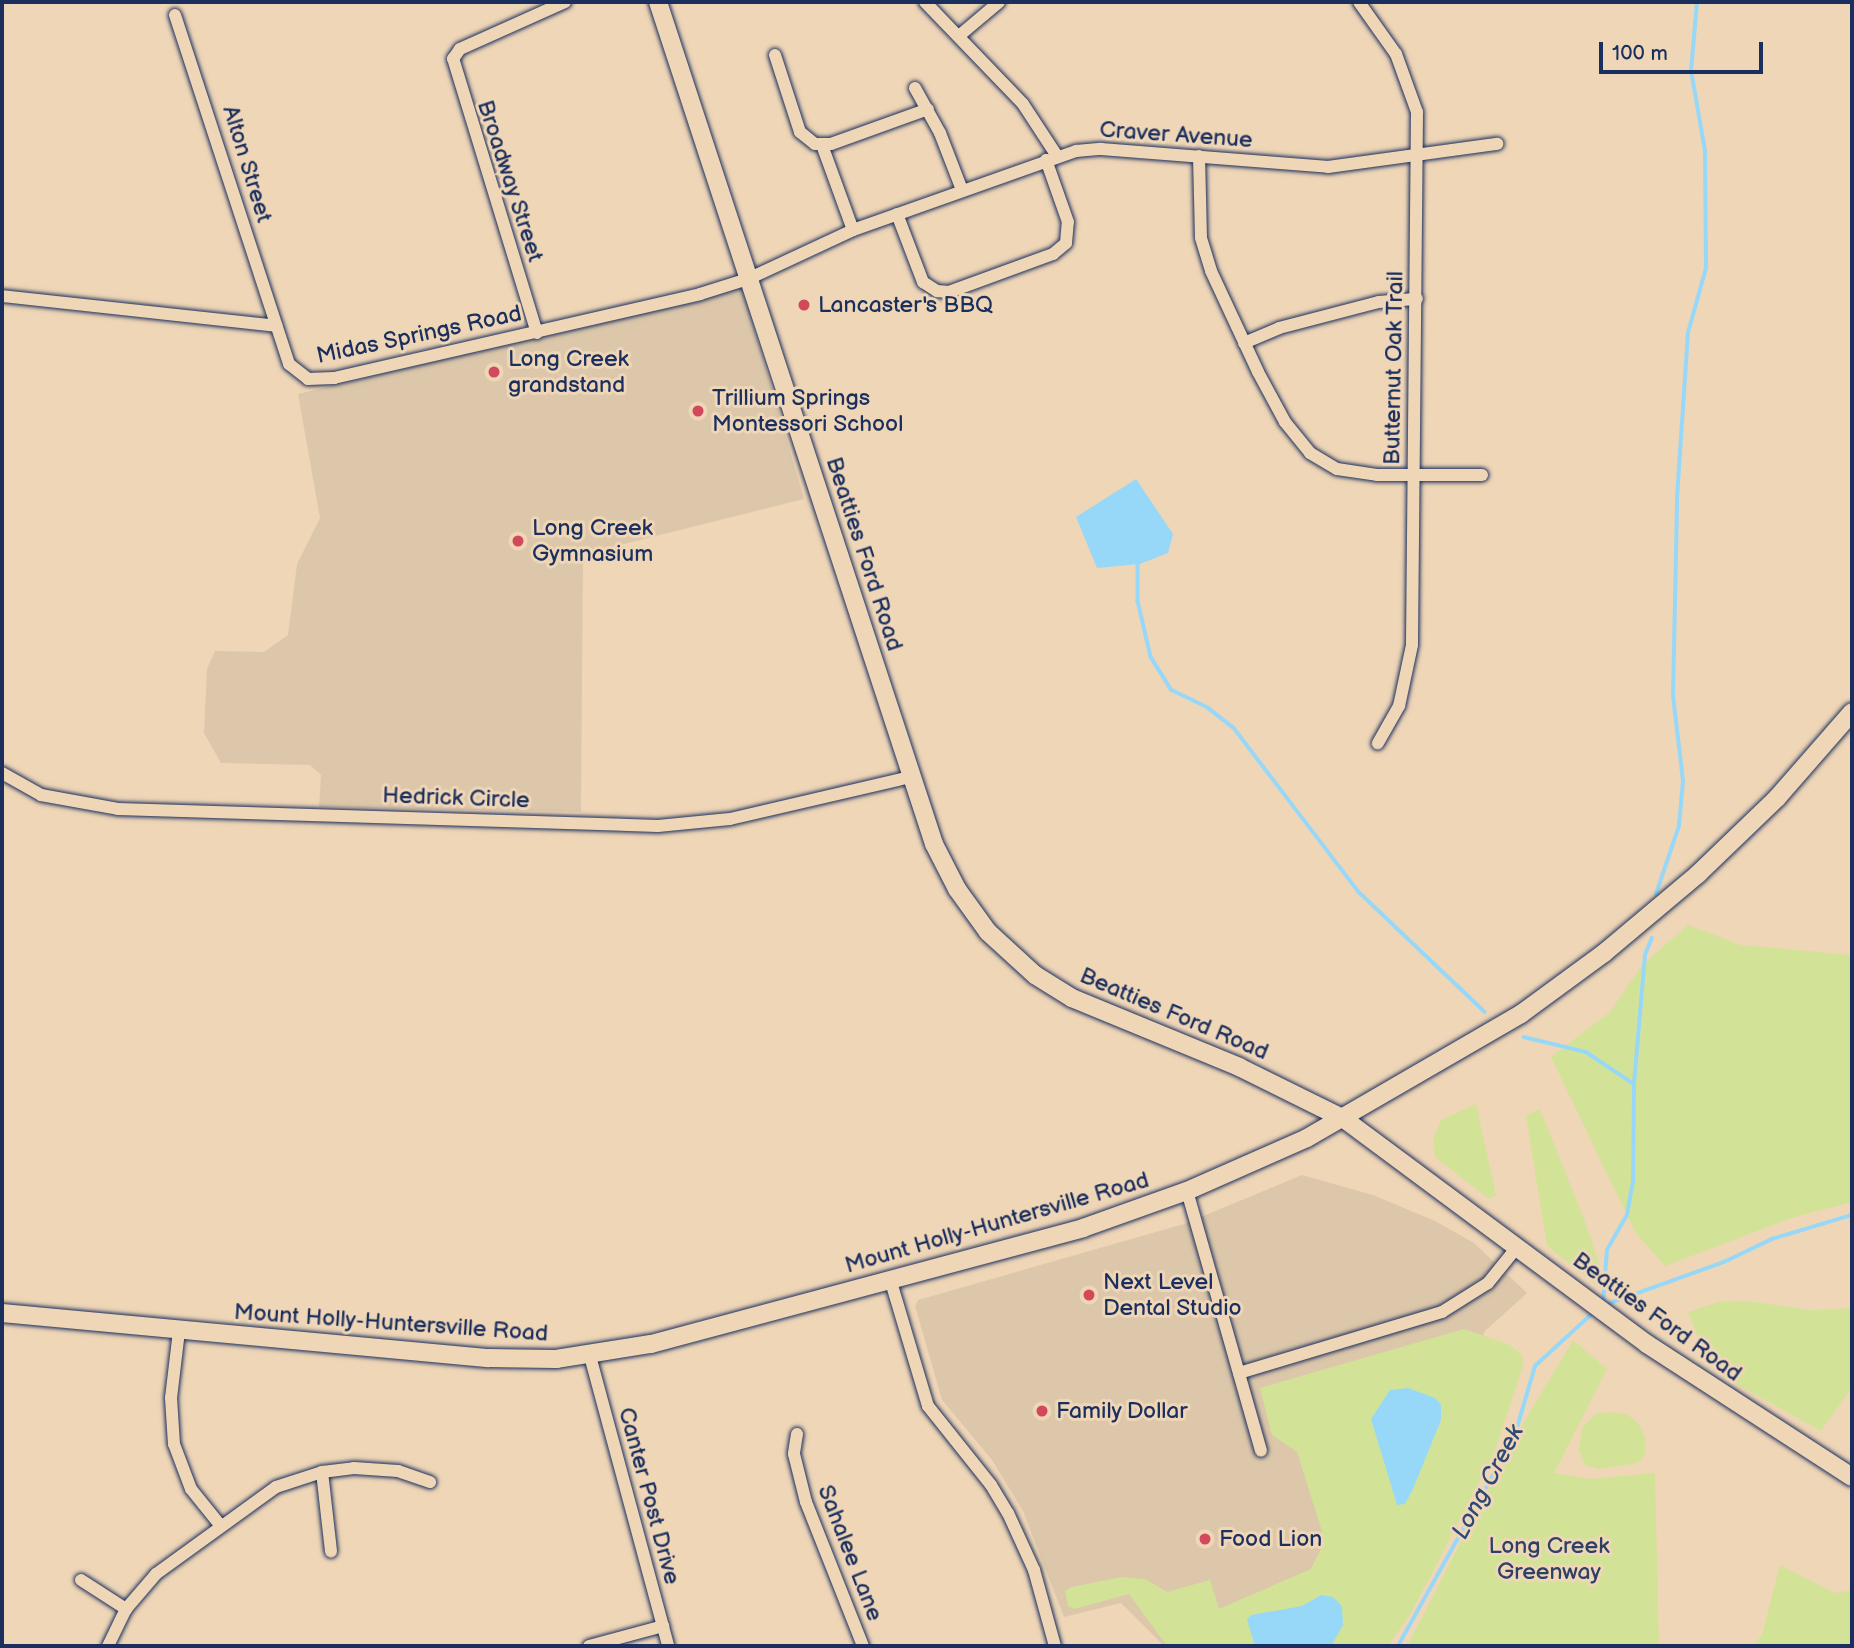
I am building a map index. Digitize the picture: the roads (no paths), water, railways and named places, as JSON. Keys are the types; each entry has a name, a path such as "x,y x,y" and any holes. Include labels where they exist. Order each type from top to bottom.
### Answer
{"main road":[{"name":"Beatties Ford Road","path":"658,2 934,844 957,890 988,932 1035,975 1095,1009 1239,1067 1344,1119 1631,1331 1852,1477"},
{"name":"Mount Holly-Huntersville Road","path":"2,1313 489,1358 590,1356 891,1282 1083,1228 1187,1191 1344,1119 1462,1051 1604,953 1747,827 1852,712"}],"street":[{"name":"Broadway Street","path":"537,333 455,76 455,53 565,2"},
{"path":"897,214 919,275 929,288 945,292 1053,254 1066,243 1068,222 1051,158 1023,104 960,35 925,2"},
{"path":"960,35 999,2"},
{"name":"Butternut Oak Trail","path":"1359,2 1379,26 1409,81 1417,112 1417,299 1410,665 1399,706 1378,743"},
{"name":"Alton Street","path":"176,15 276,326"},
{"path":"775,55 800,132 822,145 853,230"},
{"path":"915,88 928,109 962,190"},
{"path":"822,145 928,109"},
{"name":"Craver Avenue","path":"748,279 853,230 1051,158 1101,149 1328,167 1417,158 1497,144"},
{"path":"1199,156 1201,238 1244,343 1285,422 1310,453 1337,469 1482,475"},
{"name":"Midas Springs Road","path":"276,326 292,369 308,379 334,378 537,333 748,279"},
{"path":"2,296 276,326"},
{"path":"1244,343 1279,328 1379,302 1417,299"},
{"name":"Hedrick Circle","path":"2,773 54,799 118,809 658,826 730,819 911,777"},
{"path":"1187,1191 1261,1451"},
{"path":"1238,1373 1442,1312 1488,1283 1518,1246"},
{"path":"891,1282 928,1406 991,1485 1008,1513 1042,1592 1055,1646"},
{"path":"178,1331 171,1398 174,1444 191,1489 219,1525"},
{"name":"Canter Post Drive","path":"590,1356 668,1646"},
{"name":"Sahalee Lane","path":"797,1434 794,1454 806,1503 863,1646"},
{"path":"108,1646 126,1609 156,1574 219,1525 276,1487 323,1472 374,1468 430,1482"},
{"path":"323,1472 331,1551"},
{"path":"81,1580 126,1609"},
{"path":"589,1646 663,1626"}],"water":[{"path":"1136,479 1173,534 1168,553 1140,564 1097,568 1076,517"},
{"path":"1408,1388 1435,1398 1441,1405 1441,1420 1413,1489 1405,1504 1397,1505 1371,1419 1390,1390"},
{"path":"1321,1595 1333,1597 1342,1606 1343,1625 1331,1646 1255,1646 1247,1620 1251,1615 1302,1606"}],"waterway":[{"path":"1656,894 1679,826 1683,781 1673,696 1677,498 1688,333 1706,268 1705,151 1691,71 1697,2"},
{"path":"1138,560 1138,601 1151,657 1172,690 1207,707 1234,728 1358,891 1485,1012"},
{"path":"1603,1303 1607,1250 1627,1215 1633,1182 1634,1084 1645,955 1652,938"},
{"path":"1524,1037 1586,1052 1634,1084"},
{"name":"Long Creek","path":"1605,1305 1724,1262 1772,1239 1852,1215"},
{"name":"Long Creek","path":"1398,1646 1514,1438 1535,1366 1595,1311"}],"place":[{"name":"Lancaster's BBQ","path":"804,305"},
{"name":"Long Creek grandstand","path":"494,372"},
{"name":"Trillium Springs Montessori School","path":"698,411"},
{"name":"Long Creek Gymnasium","path":"518,541"},
{"name":"Next Level Dental Studio","path":"1089,1295"},
{"name":"Family Dollar","path":"1042,1411"},
{"name":"Food Lion","path":"1205,1539"}],"park label":[{"name":"Long Creek Greenway","path":"1549,1559"}]}
